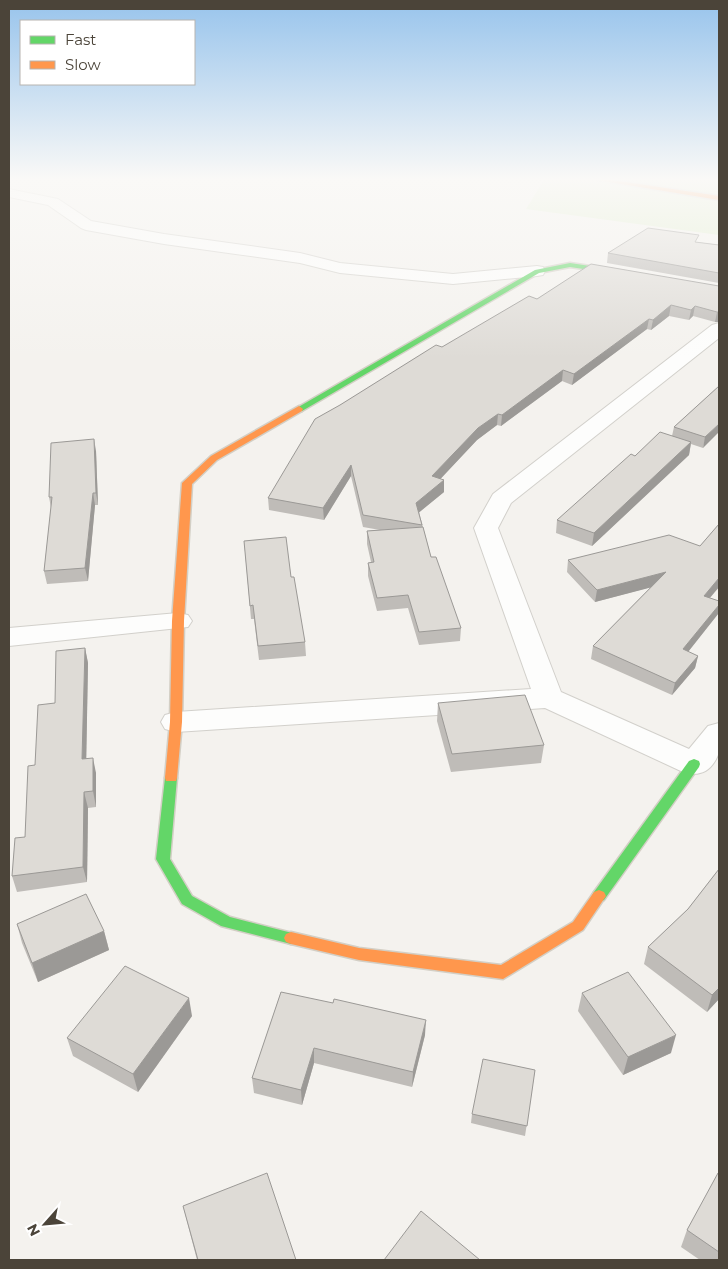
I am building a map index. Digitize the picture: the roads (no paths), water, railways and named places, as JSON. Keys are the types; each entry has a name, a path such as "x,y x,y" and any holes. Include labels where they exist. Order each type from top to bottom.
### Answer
{"street":[{"path":"166,239 300,258 340,268 453,279 537,271"},
{"path":"636,275 580,265 553,265 537,271 214,458 187,483 178,621 176,722 164,859 188,900 226,922 359,954 503,972 578,926 694,764 719,734"},
{"path":"550,698 486,528 501,499 719,329"},
{"path":"9,637 178,621"},
{"path":"176,722 550,698 694,764"}]}
